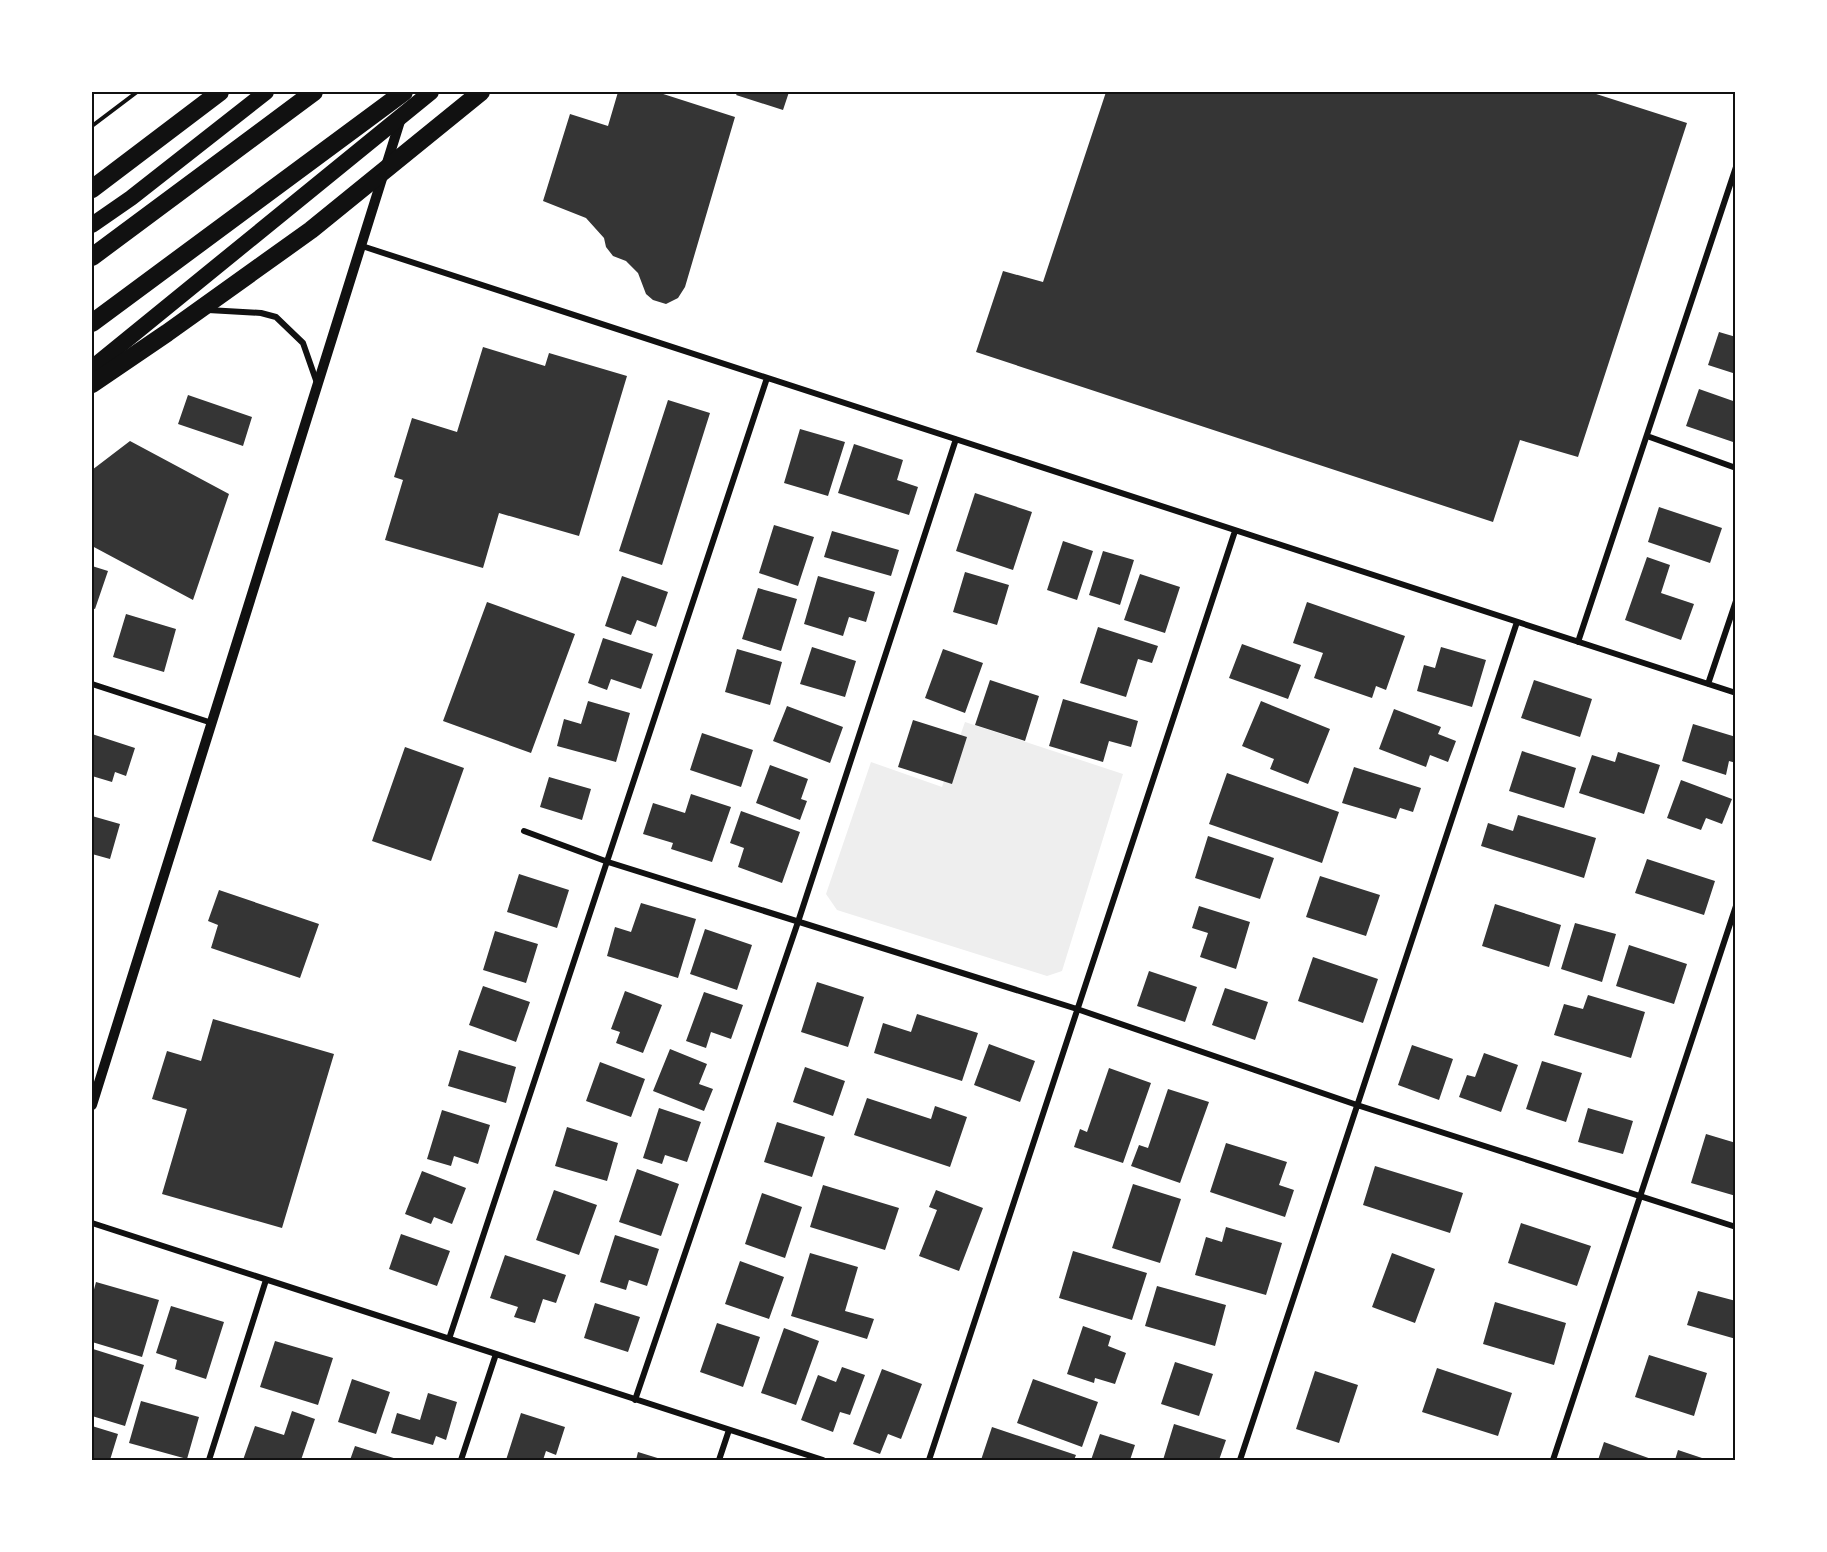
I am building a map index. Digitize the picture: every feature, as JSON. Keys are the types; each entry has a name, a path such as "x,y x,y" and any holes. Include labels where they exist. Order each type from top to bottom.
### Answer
{"highway":[{"path":"92,189 220,92"},
{"path":"92,225 131,198 266,92"},
{"path":"92,257 314,92"},
{"path":"92,323 404,92"},
{"path":"92,368 172,308 431,92"},
{"path":"92,384 311,230 481,92"}],"street":[{"path":"92,1103 410,92"},
{"path":"1578,642 1736,167"},
{"path":"362,246 1736,693"},
{"path":"190,309 261,313 276,317 303,343 318,387"},
{"path":"449,1339 766,378"},
{"path":"1647,436 1736,468"},
{"path":"635,1400 798,922 956,439"},
{"path":"929,1461 1235,531"},
{"path":"1708,684 1736,601"},
{"path":"1240,1461 1517,622"},
{"path":"92,684 212,723"},
{"path":"524,831 608,862 1077,1009 1357,1105 1736,1227"},
{"path":"1553,1461 1736,906"},
{"path":"92,1223 823,1461"},
{"path":"209,1461 266,1280"},
{"path":"461,1461 496,1354"},
{"path":"719,1461 729,1430"}],"path":[{"path":"92,126 137,92"}],"shaded area":[{"path":"965,722 1123,774 1062,971 1047,976 837,910 826,894 871,762 942,787"}],"building":[{"path":"618,92 657,92 735,117 685,287 678,298 666,304 653,300 646,294 638,273 626,261 613,256 606,247 604,238 586,218 543,201 570,114 608,126"},
{"path":"738,92 789,92 783,110 736,95"},
{"path":"1106,92 1590,92 1687,123 1578,457 1520,440 1493,522 976,352 1003,271 1043,282"},
{"path":"1719,332 1736,337 1736,374 1708,365"},
{"path":"483,347 545,366 549,353 627,376 579,536 499,513 483,568 385,540 403,480 394,477 412,418 457,432"},
{"path":"1699,389 1736,402 1736,443 1686,426"},
{"path":"188,395 252,417 243,446 178,424"},
{"path":"668,400 710,413 662,565 619,551"},
{"path":"800,429 845,442 828,496 784,483"},
{"path":"130,441 229,494 193,600 92,546 92,470"},
{"path":"854,444 903,460 897,480 918,487 909,515 838,493"},
{"path":"975,493 1032,512 1013,570 956,551"},
{"path":"1659,507 1722,528 1710,563 1648,542"},
{"path":"774,525 814,537 798,586 759,573"},
{"path":"832,531 899,550 891,576 824,557"},
{"path":"1063,541 1093,551 1077,600 1047,590"},
{"path":"1103,551 1134,560 1120,605 1089,595"},
{"path":"1647,557 1670,565 1661,593 1694,604 1681,640 1625,620"},
{"path":"92,566 108,571 95,609 92,608"},
{"path":"965,572 1009,585 997,625 953,612"},
{"path":"1140,574 1180,587 1165,633 1124,620"},
{"path":"622,576 668,592 656,627 637,620 631,635 605,626"},
{"path":"818,576 875,592 866,622 849,617 843,636 804,624"},
{"path":"758,588 797,599 781,651 742,639"},
{"path":"487,602 575,634 531,753 443,721"},
{"path":"1307,602 1405,636 1386,690 1376,686 1372,698 1314,678 1323,653 1293,643"},
{"path":"126,614 176,629 164,672 113,657"},
{"path":"1098,627 1158,646 1152,663 1138,659 1126,697 1080,683"},
{"path":"603,638 653,654 641,689 611,679 607,690 588,683"},
{"path":"1242,644 1301,665 1288,699 1229,678"},
{"path":"812,647 856,661 845,697 800,684"},
{"path":"1441,647 1486,660 1472,707 1417,691 1424,665 1435,668"},
{"path":"737,649 782,662 770,705 725,692"},
{"path":"943,649 983,663 965,713 925,698"},
{"path":"990,680 1039,696 1025,741 975,725"},
{"path":"1534,680 1592,699 1580,737 1521,718"},
{"path":"1063,699 1138,721 1131,747 1109,741 1103,762 1049,746"},
{"path":"588,701 630,713 616,762 557,746 564,719 581,724"},
{"path":"1261,701 1330,729 1308,784 1270,769 1274,759 1242,746"},
{"path":"787,706 843,727 830,763 773,741"},
{"path":"1394,709 1441,727 1438,734 1456,741 1448,762 1430,755 1426,767 1379,749"},
{"path":"913,720 967,737 952,784 898,767"},
{"path":"1693,724 1736,737 1736,763 1729,761 1726,775 1682,761"},
{"path":"702,733 753,750 741,787 690,770"},
{"path":"92,734 135,748 126,776 115,772 112,782 92,776"},
{"path":"405,747 464,768 431,861 372,841"},
{"path":"1522,751 1576,768 1564,808 1509,791"},
{"path":"1618,752 1660,765 1644,814 1579,793 1592,755 1615,762"},
{"path":"770,765 808,779 801,799 807,801 800,820 756,803"},
{"path":"1354,767 1421,788 1413,812 1400,808 1396,819 1342,803"},
{"path":"1227,773 1339,812 1322,863 1209,824"},
{"path":"549,777 591,789 582,820 540,807"},
{"path":"1681,780 1732,799 1722,824 1706,818 1701,830 1667,818"},
{"path":"691,794 731,807 712,862 671,849 673,843 643,834 653,803 685,813"},
{"path":"741,811 800,832 782,883 738,867 744,848 730,843"},
{"path":"1518,815 1596,838 1584,878 1481,846 1488,823 1513,831"},
{"path":"92,816 120,824 110,859 92,854"},
{"path":"1208,836 1274,858 1260,899 1195,878"},
{"path":"1647,859 1715,881 1704,915 1635,893"},
{"path":"519,874 569,890 557,928 507,912"},
{"path":"1320,876 1380,895 1366,936 1306,917"},
{"path":"219,890 319,924 300,978 211,948 218,925 208,921"},
{"path":"641,903 696,919 678,978 607,956 615,927 631,932"},
{"path":"1495,904 1561,925 1549,967 1482,946"},
{"path":"1199,906 1250,922 1236,969 1200,957 1208,933 1192,928"},
{"path":"1575,923 1616,934 1602,982 1561,969"},
{"path":"705,929 752,945 737,990 690,974"},
{"path":"495,931 538,944 526,983 483,970"},
{"path":"1629,945 1687,964 1674,1004 1616,986"},
{"path":"1313,957 1378,979 1363,1023 1298,1001"},
{"path":"1149,971 1197,987 1185,1022 1137,1006"},
{"path":"817,982 864,997 848,1047 801,1032"},
{"path":"483,986 530,1002 516,1042 469,1025"},
{"path":"1225,988 1268,1002 1255,1040 1212,1025"},
{"path":"625,991 662,1005 643,1053 616,1043 620,1032 611,1029"},
{"path":"704,992 743,1005 731,1039 711,1032 706,1048 686,1041"},
{"path":"1588,995 1645,1012 1631,1058 1554,1035 1564,1004 1583,1009"},
{"path":"917,1014 978,1033 962,1081 874,1053 883,1023 911,1032"},
{"path":"213,1019 334,1054 282,1228 162,1194 187,1109 152,1099 167,1051 201,1061"},
{"path":"989,1044 1035,1061 1020,1102 974,1085"},
{"path":"1412,1045 1453,1059 1439,1100 1398,1085"},
{"path":"670,1049 707,1064 699,1084 713,1089 704,1111 653,1091"},
{"path":"459,1050 516,1067 506,1103 448,1086"},
{"path":"1484,1053 1518,1065 1501,1112 1459,1097 1467,1075 1475,1077"},
{"path":"1542,1061 1582,1073 1566,1122 1526,1109"},
{"path":"600,1062 645,1079 631,1117 586,1101"},
{"path":"805,1067 845,1081 833,1116 793,1102"},
{"path":"1109,1068 1151,1083 1123,1163 1074,1147 1080,1129 1087,1132"},
{"path":"1168,1089 1209,1102 1180,1183 1131,1166 1139,1145 1148,1148"},
{"path":"867,1098 931,1119 935,1106 967,1117 950,1167 854,1135"},
{"path":"659,1108 701,1122 687,1162 665,1155 662,1164 643,1158"},
{"path":"1588,1108 1633,1121 1623,1154 1578,1142"},
{"path":"442,1110 490,1125 478,1164 454,1156 451,1166 427,1159"},
{"path":"777,1122 825,1137 812,1177 764,1162"},
{"path":"567,1127 618,1143 607,1181 555,1166"},
{"path":"1706,1134 1736,1143 1736,1196 1691,1183"},
{"path":"1226,1143 1287,1162 1279,1185 1294,1190 1285,1217 1210,1192"},
{"path":"1375,1166 1463,1193 1450,1233 1363,1205"},
{"path":"637,1169 679,1184 661,1236 619,1222"},
{"path":"422,1171 466,1188 452,1224 434,1217 431,1224 405,1214"},
{"path":"1133,1184 1181,1199 1160,1263 1112,1248"},
{"path":"823,1185 899,1208 885,1250 810,1227"},
{"path":"554,1190 597,1205 579,1255 536,1240"},
{"path":"936,1190 983,1208 959,1271 919,1256 937,1210 929,1207"},
{"path":"762,1193 802,1207 785,1258 745,1244"},
{"path":"1521,1223 1591,1246 1577,1286 1508,1263"},
{"path":"1226,1227 1282,1243 1266,1295 1195,1275 1206,1237 1222,1242"},
{"path":"401,1234 450,1251 437,1286 389,1269"},
{"path":"615,1235 659,1249 647,1286 629,1280 626,1290 600,1282"},
{"path":"1073,1251 1147,1273 1132,1320 1059,1298"},
{"path":"810,1253 858,1267 845,1311 874,1319 867,1339 791,1316"},
{"path":"1392,1253 1435,1269 1415,1323 1372,1307"},
{"path":"505,1255 566,1275 556,1303 543,1299 535,1323 514,1317 518,1307 490,1298"},
{"path":"740,1261 784,1277 769,1319 725,1304"},
{"path":"96,1282 159,1300 142,1357 92,1342 92,1297"},
{"path":"1157,1286 1226,1305 1215,1346 1145,1326"},
{"path":"1698,1291 1736,1301 1736,1339 1687,1325"},
{"path":"1495,1302 1566,1323 1554,1365 1483,1344"},
{"path":"595,1303 640,1317 628,1352 584,1338"},
{"path":"171,1306 224,1322 206,1379 175,1369 177,1360 156,1353"},
{"path":"717,1323 760,1337 743,1387 700,1372"},
{"path":"1083,1326 1111,1336 1108,1346 1126,1353 1115,1384 1095,1378 1094,1383 1067,1374"},
{"path":"784,1328 819,1341 796,1405 761,1393"},
{"path":"275,1341 333,1358 318,1405 260,1387"},
{"path":"93,1349 144,1365 125,1426 92,1416"},
{"path":"1649,1355 1707,1373 1694,1416 1635,1397"},
{"path":"1175,1362 1213,1374 1199,1416 1161,1404"},
{"path":"842,1367 865,1375 850,1415 840,1412 833,1432 801,1420 818,1375 836,1382"},
{"path":"1437,1368 1512,1393 1498,1436 1422,1412"},
{"path":"882,1369 922,1384 901,1439 888,1434 880,1454 853,1444"},
{"path":"1315,1371 1358,1385 1339,1443 1296,1429"},
{"path":"352,1379 390,1392 376,1434 338,1422"},
{"path":"1033,1379 1098,1402 1082,1447 1017,1423"},
{"path":"428,1393 457,1402 446,1440 436,1436 433,1445 391,1433 397,1413 420,1420"},
{"path":"141,1401 199,1417 187,1459 129,1443"},
{"path":"292,1411 315,1419 301,1460 243,1460 255,1426 284,1435"},
{"path":"521,1413 565,1427 556,1455 546,1451 543,1460 506,1460"},
{"path":"1174,1424 1226,1440 1219,1460 1163,1460"},
{"path":"92,1426 118,1434 110,1460 92,1460"},
{"path":"992,1427 1076,1455 1074,1460 981,1460"},
{"path":"1100,1434 1135,1445 1130,1460 1091,1460"},
{"path":"1604,1442 1654,1460 1598,1460"},
{"path":"355,1446 400,1460 350,1460"},
{"path":"1678,1450 1708,1460 1675,1460"},
{"path":"638,1452 664,1460 636,1460"}]}
